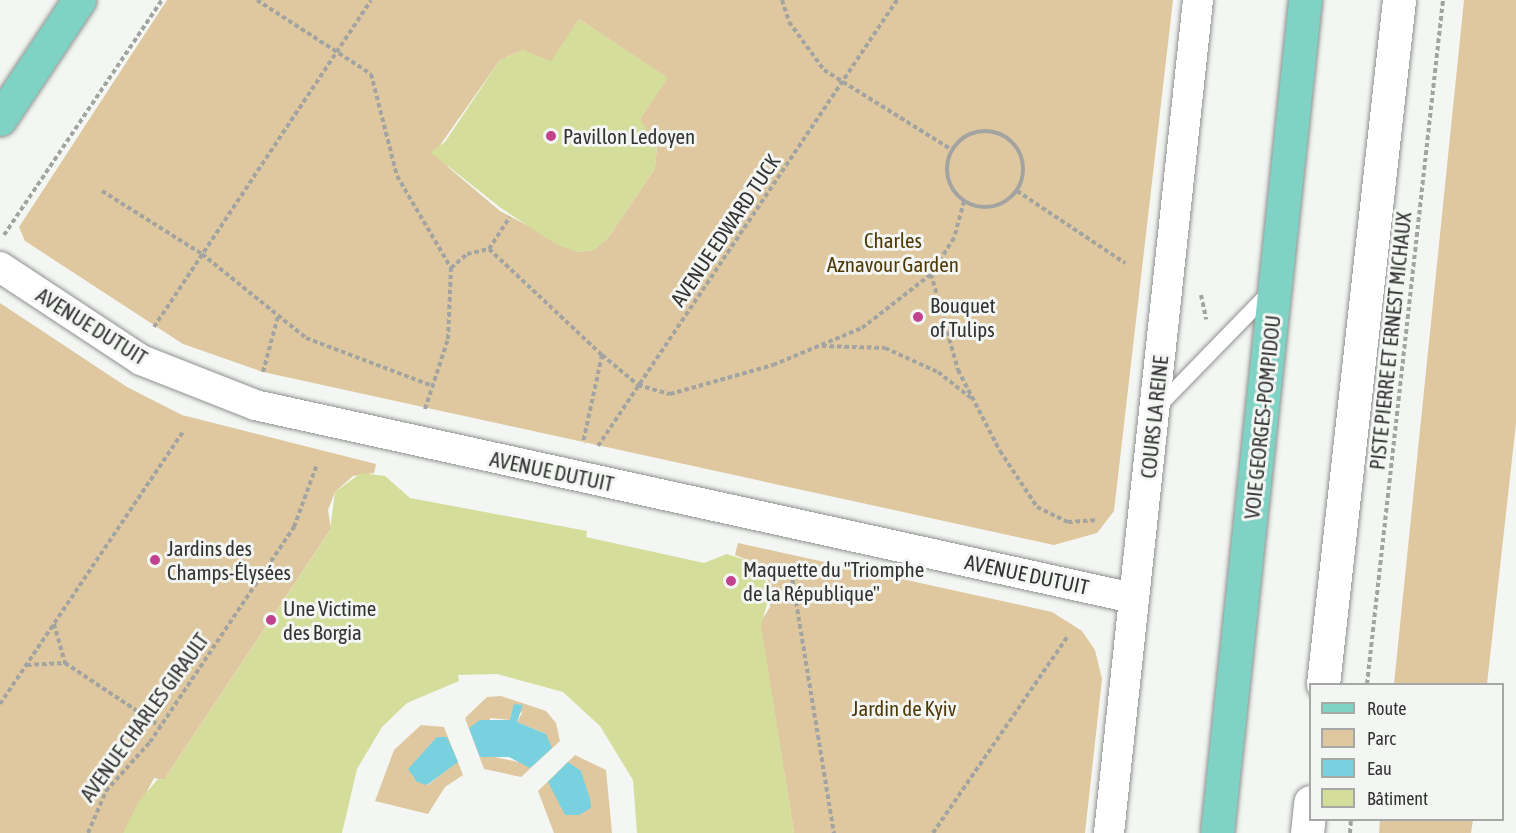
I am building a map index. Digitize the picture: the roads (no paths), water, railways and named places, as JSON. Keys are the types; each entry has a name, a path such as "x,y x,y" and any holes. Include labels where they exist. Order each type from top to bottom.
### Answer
{"main road":[{"path":"0,119 79,0"},
{"path":"1304,16 1319,0"},
{"name":"VOIE GEORGES-POMPIDOU","path":"1217,833 1304,16"}],"street":[{"name":"COURS LA REINE","path":"1109,833 1198,0"},
{"path":"1323,683 1399,0"},
{"name":"AVENUE DUTUIT","path":"0,267 141,360 255,405 1133,598"},
{"path":"1307,833 1309,818"}],"lane":[{"path":"1156,408 1276,285"}],"water":[{"path":"514,704 523,705 517,722 546,734 552,748 530,768 509,757 480,757 469,728 480,720 510,720"},
{"path":"437,737 447,737 458,762 427,785 417,782 408,769"},
{"path":"568,762 581,771 590,799 591,808 579,815 565,815 548,782"}],"place":[{"name":"Pavillon Ledoyen","path":"551,136"},
{"name":"Bouquet of Tulips","path":"918,317"},
{"name":"Jardins des Champs-Élysées","path":"155,560"},
{"name":"Maquette du \"Triomphe de la République\"","path":"731,581"},
{"name":"Une Victime des Borgia","path":"271,620"}],"park label":[{"name":"Charles Aznavour Garden","path":"893,252"},
{"name":"Jardin de Kyiv","path":"904,708"}]}
